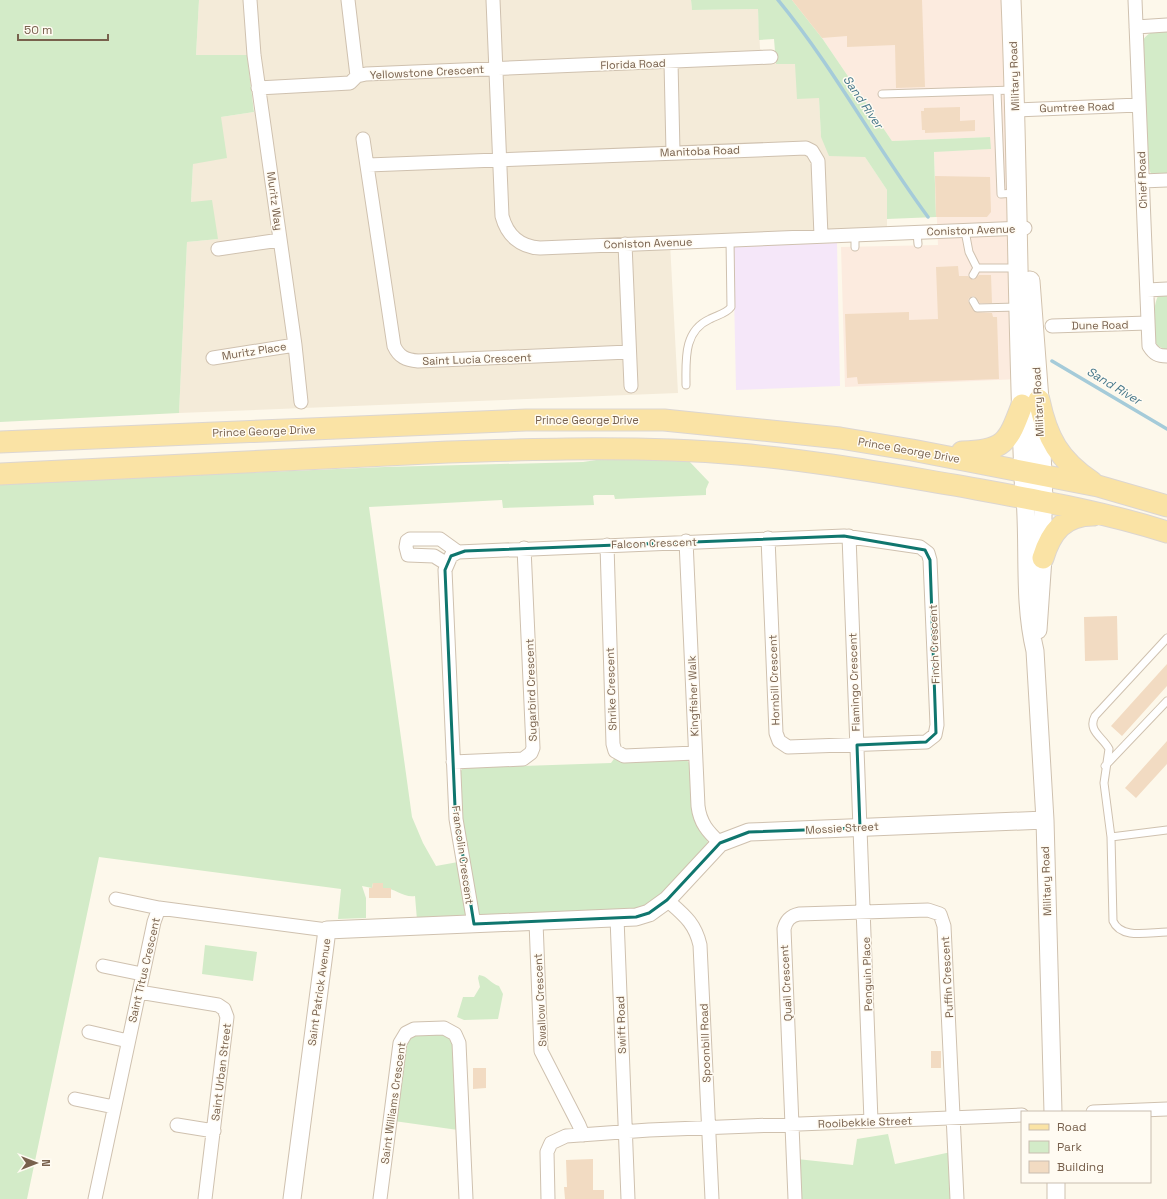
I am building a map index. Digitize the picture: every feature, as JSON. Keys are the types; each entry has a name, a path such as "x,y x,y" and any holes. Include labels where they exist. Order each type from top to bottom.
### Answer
{"main road":[{"name":"Military Road","path":"1011,0 1006,90 1015,110 1034,499"},
{"name":"Military Road","path":"1017,153 1016,193 1021,228 1018,268 1018,307 1030,402"},
{"path":"912,450 979,452 996,447 1003,443 1030,402"},
{"path":"1030,402 1057,450 1082,475 1098,486"},
{"name":"Prince George Drive","path":"0,442 526,420 664,420 840,438 912,450 1033,472 1098,486 1167,506"},
{"path":"0,474 150,468 309,457 599,448 737,454 832,464 1034,499 1112,517 1167,532"},
{"path":"1043,558 1052,534 1057,528 1068,520 1083,516 1112,517"}],"street":[{"name":"Muritz Way","path":"250,0 251,31 258,88 295,344 301,402"},
{"name":"Yellowstone Crescent","path":"348,0 358,76"},
{"name":"Coniston Avenue","path":"493,0 502,216 508,232 519,242 532,248 821,236 855,241 918,238 965,231 1021,228"},
{"name":"Chief Road","path":"1135,0 1149,346 1153,352 1163,356"},
{"path":"1136,27 1167,25"},
{"name":"Florida Road","path":"496,69 771,57"},
{"path":"671,62 673,152"},
{"name":"Yellowstone Crescent","path":"258,88 350,83 358,76 496,69"},
{"name":"Gumtree Road","path":"1015,110 1139,105"},
{"name":"Saint Lucia Crescent","path":"363,139 394,346 400,356 410,361 418,361 629,352"},
{"name":"Manitoba Road","path":"500,159 800,147 812,151 818,161 821,236"},
{"path":"368,165 500,159"},
{"path":"1142,182 1167,180"},
{"path":"218,249 280,240"},
{"path":"625,244 631,386"},
{"path":"1146,290 1167,289"},
{"name":"Dune Road","path":"1052,326 1148,324"},
{"name":"Muritz Place","path":"213,358 295,344"},
{"name":"Military Road","path":"1034,499 1043,558 1039,629 1035,651"},
{"name":"Military Road","path":"1034,499 1029,628 1035,651 1045,820 1053,1111"},
{"name":"Falcon Crescent","path":"458,552 686,541 849,536"},
{"name":"Finch Crescent","path":"849,536 916,546 928,553 930,560 937,725 935,735 926,742 857,745"},
{"name":"Flamingo Crescent","path":"849,536 860,828"},
{"name":"Hornbill Crescent","path":"768,538 777,737 781,744 788,747 857,745"},
{"path":"410,539 440,539 458,552 451,556 447,564 434,556 408,555 406,547 407,541 410,539"},
{"name":"Kingfisher Walk","path":"686,541 699,814 705,828 720,843"},
{"name":"Shrike Crescent","path":"607,545 613,744 615,751 624,756 695,753"},
{"name":"Sugarbird Crescent","path":"453,762 523,759 531,753 533,748 524,548"},
{"name":"Francolin Crescent","path":"447,564 445,570 456,819 474,924"},
{"name":"Mossie Street","path":"667,900 720,843 750,832 1045,820"},
{"name":"Penguin Place","path":"860,828 871,1121"},
{"path":"116,898 159,908"},
{"path":"474,924 636,917 649,913 667,900"},
{"name":"Spoonbill Road","path":"667,900 691,922 700,945 712,1199"},
{"name":"Saint Titus Crescent","path":"95,1199 142,974 154,922 159,908 327,930"},
{"name":"Puffin Crescent","path":"864,912 928,910 937,912 944,921 957,1199"},
{"name":"Quail Crescent","path":"792,1125 785,923 788,918 799,914 864,912"},
{"name":"Swift Road","path":"617,918 628,1199"},
{"name":"Swallow Crescent","path":"536,922 541,1051 580,1125 583,1135"},
{"name":"Saint Patrick Avenue","path":"292,1199 327,930 474,924"},
{"path":"103,966 142,974"},
{"name":"Saint Urban Street","path":"139,992 218,1005 224,1009 228,1017 205,1199"},
{"name":"Saint Williams Crescent","path":"380,1199 400,1044 406,1033 414,1029 444,1028 455,1034 459,1043 466,1199"},
{"path":"89,1032 128,1041"},
{"path":"75,1099 114,1107"},
{"path":"1118,1111 1167,1109"},
{"name":"Rooibekkie Street","path":"708,1128 1021,1115"},
{"path":"792,1125 795,1199"},
{"path":"177,1126 214,1131"},
{"path":"548,1199 547,1152 551,1143 566,1136 708,1128"},
{"path":"1056,1183 1056,1199"}],"lane":[{"path":"882,94 1006,90 1001,194 1016,193"},
{"path":"965,231 969,252 977,268"},
{"path":"686,385 686,360 690,337 701,323 726,312 731,307 730,240"},
{"path":"977,268 1018,268"},
{"path":"973,275 977,268"},
{"path":"973,301 977,308 1018,307"},
{"path":"1167,638 1094,716 1092,723 1094,730 1109,749 1104,783 1111,837 1113,921 1116,926 1128,933 1167,932"},
{"path":"1106,766 1167,701"},
{"path":"1111,837 1167,830"}],"highlighted area":[{"path":"844,536 925,550 930,560 936,733 926,742 857,745 860,828 749,832 720,843 667,900 649,913 636,917 474,924 455,807 445,570 451,556 465,551"}],"shaded area":[{"path":"199,0 691,0 692,10 758,9 760,49 795,64 819,98 821,137 865,157 887,190 887,234 670,243 678,393 179,413 187,242 218,239 191,203 193,164 221,117 261,111 253,55 196,55"},
{"path":"792,0 1011,0 1020,379 845,387 841,247 938,245 934,151 990,149 990,137 892,141 822,38"},
{"path":"837,243 840,386 736,390 733,246"}],"green space":[{"path":"0,0 199,0 196,55 247,55 254,112 221,117 227,158 193,164 191,202 212,200 218,239 187,242 179,413 0,422"},
{"path":"691,0 792,0 822,38 892,141 990,137 991,149 934,152 936,217 887,219 887,190 865,157 829,156 821,137 819,98 797,99 795,64 776,64 774,39 759,40 758,9 692,10"},
{"path":"1167,30 1167,175 1158,176 1151,174 1148,166 1143,40 1153,32"},
{"path":"1167,293 1167,350 1157,345 1153,325 1156,300 1158,296"},
{"path":"610,458 687,459 709,482 706,489 706,495 615,499 614,495 595,495 593,496 594,505 503,508 502,500 369,507 412,817 423,843 436,866 458,862 466,913 463,917 417,920 415,896 407,896 387,888 383,888 383,883 373,883 372,888 362,886 366,898 366,918 338,919 341,889 99,857 27,1199 0,1199 0,483 385,467 583,462"},
{"path":"616,756 685,758 690,764 693,816 708,843 662,896 643,909 479,915 461,813 460,772 463,768 611,763"},
{"path":"205,945 257,952 253,981 202,974"},
{"path":"479,975 499,986 503,994 498,1019 464,1020 457,1017 463,997 474,997 480,987 478,978"},
{"path":"446,1033 454,1043 458,1130 394,1121 404,1044 410,1035"},
{"path":"888,1134 895,1164 951,1152 952,1199 799,1199 797,1159 853,1165 857,1139"}],"building":[{"path":"792,0 922,0 925,87 896,88 895,45 847,47 847,36 822,38"},
{"path":"960,107 960,121 975,120 975,131 925,133 925,130 922,130 921,111 924,111 924,108"},
{"path":"935,176 990,177 991,212 987,217 936,217"},
{"path":"958,266 959,276 968,276 973,280 979,275 991,275 992,303 980,303 973,296 969,298 968,301 975,312 992,313 993,317 997,317 999,379 858,384 857,377 847,378 845,314 909,312 909,320 938,319 936,267"},
{"path":"1117,616 1118,660 1085,661 1084,617"},
{"path":"1167,664 1167,686 1122,736 1111,726"},
{"path":"1167,741 1167,764 1136,798 1125,788"},
{"path":"373,883 383,883 383,888 391,888 391,898 369,898 369,888 372,888"},
{"path":"931,1051 941,1051 941,1068 931,1068"},
{"path":"473,1068 486,1068 486,1088 473,1089"},
{"path":"593,1159 593,1190 604,1190 604,1199 565,1199 564,1187 567,1187 566,1160"}],"waterway":[{"name":"Sand River","path":"778,0 818,53 890,163 928,217"},
{"name":"Sand River","path":"1052,361 1167,429"}]}
